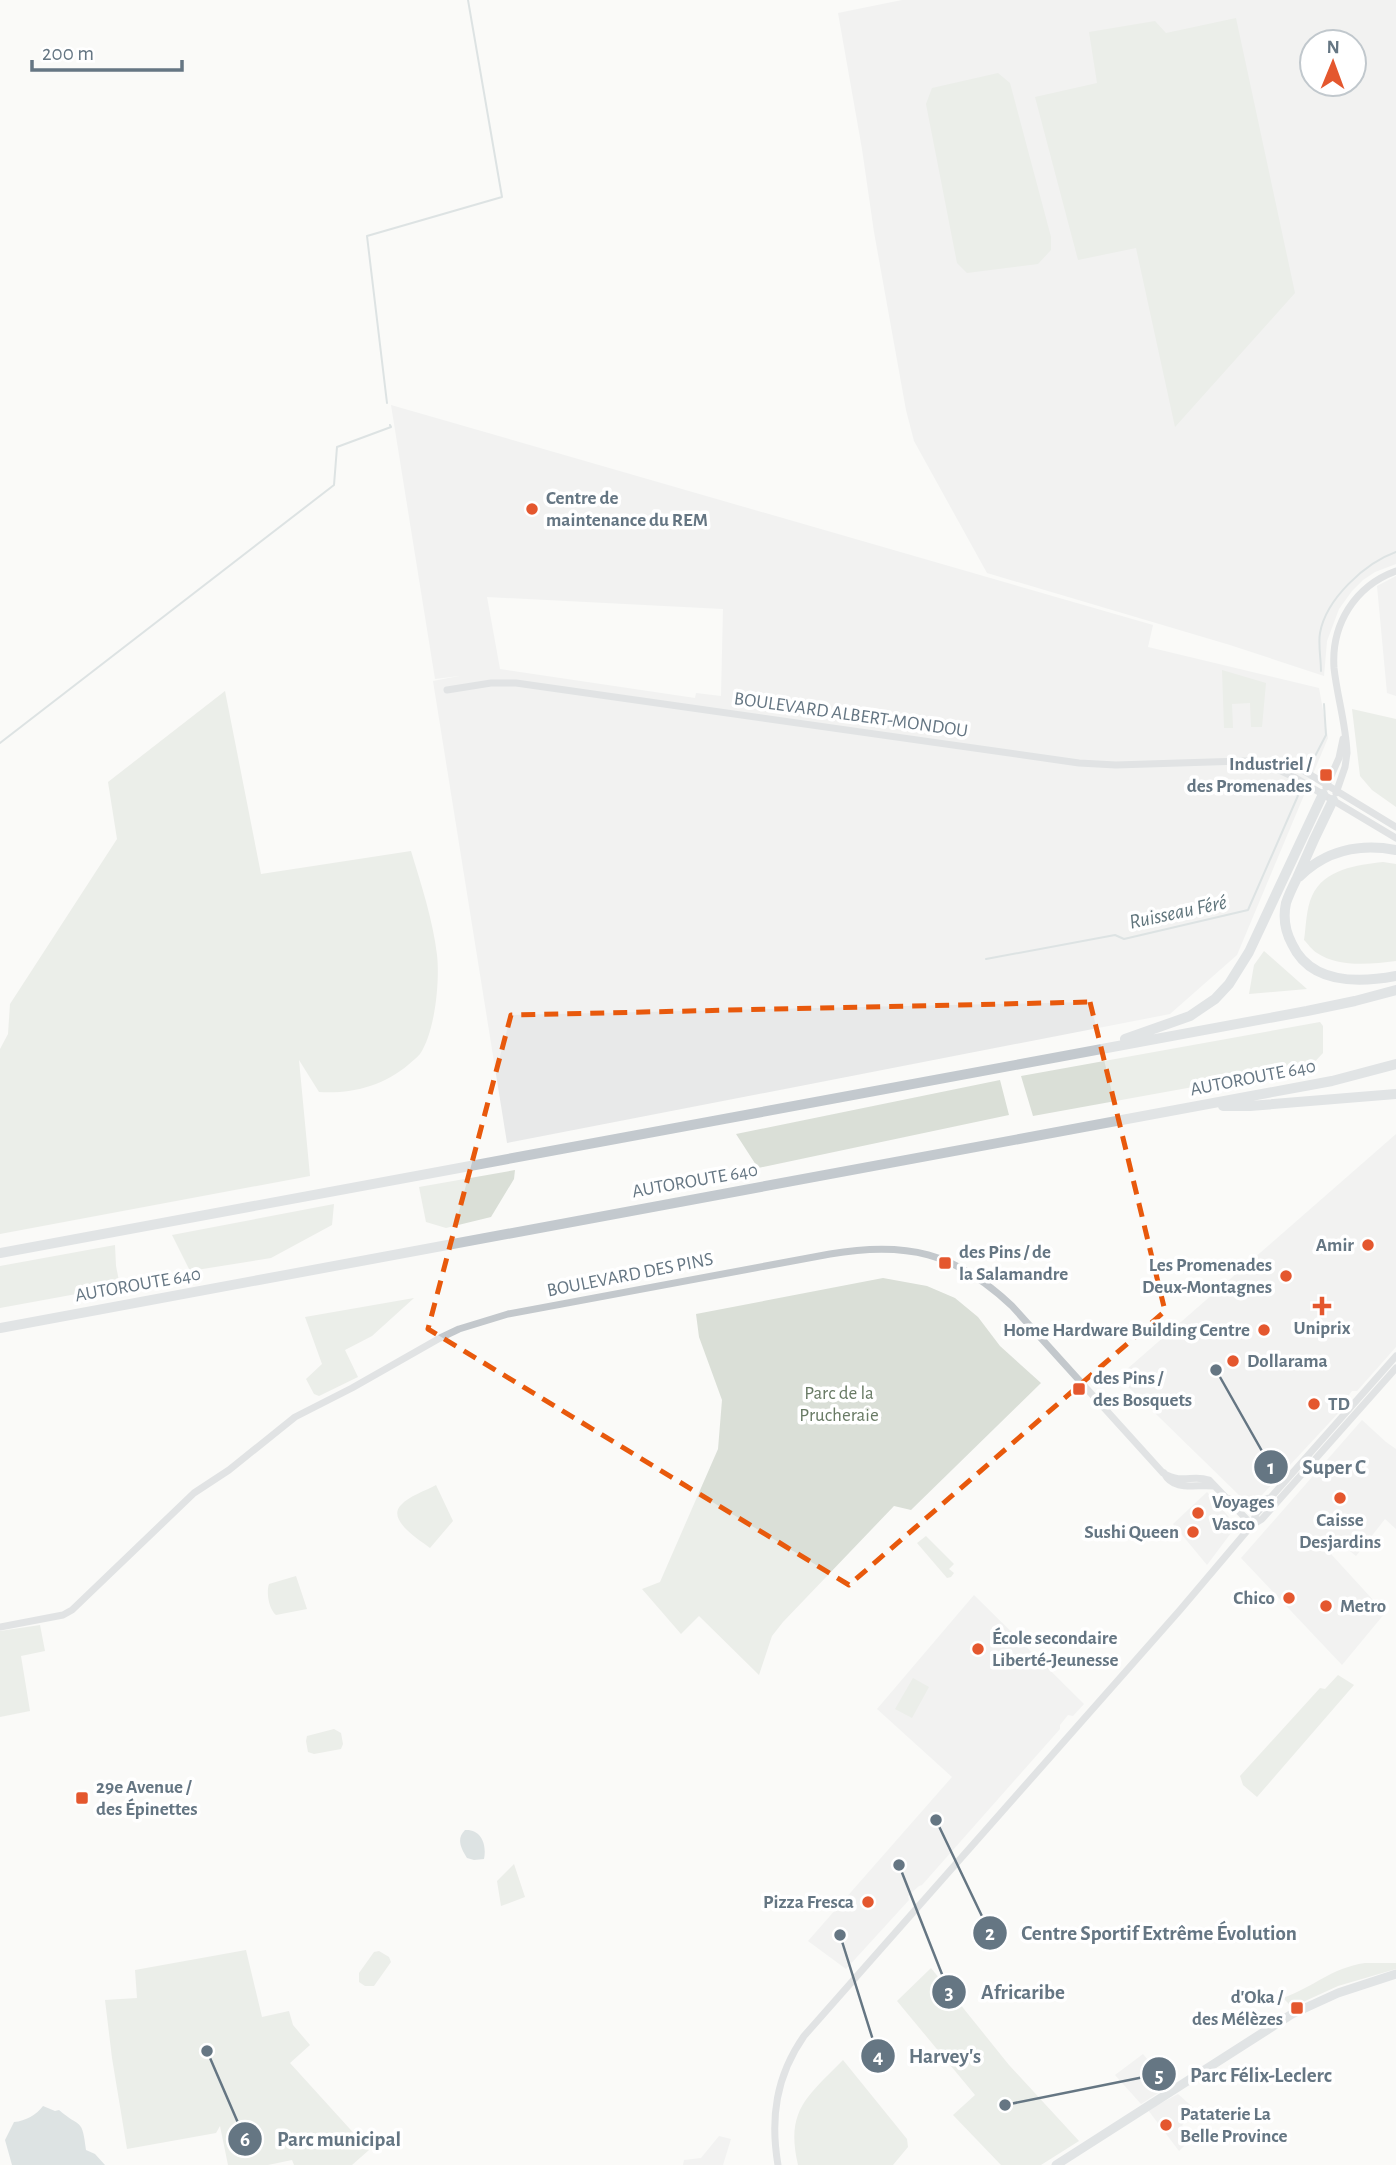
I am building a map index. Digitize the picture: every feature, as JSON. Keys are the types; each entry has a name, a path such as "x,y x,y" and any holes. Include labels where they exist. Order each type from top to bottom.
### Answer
{"highway":[{"path":"1093,1050 1185,1018 1203,1008 1225,988 1246,957 1325,789"},
{"path":"1335,795 1287,901 1285,923 1290,942 1303,960 1322,974 1340,979 1369,980 1396,976"},
{"path":"1296,880 1316,862 1340,851 1367,847 1396,850"},
{"path":"0,1253 1343,1004 1396,990"},
{"name":"AUTOROUTE 640","path":"0,1328 1343,1079 1396,1064"},
{"path":"1198,1106 1250,1106 1396,1094"}],"main road":[{"path":"1056,2165 1292,2014 1343,1991 1396,1974"}],"street":[{"path":"1335,795 1347,758 1334,664 1338,630 1357,595 1371,583 1396,571"},
{"name":"BOULEVARD ALBERT-MONDOU","path":"447,690 491,682 516,683 1090,764 1253,761 1279,769 1335,795"},
{"path":"1325,789 1339,757 1344,731"},
{"path":"1335,795 1396,827"},
{"path":"1335,795 1396,838"},
{"name":"BOULEVARD DES PINS","path":"0,1626 63,1615 72,1610 194,1493 229,1470 285,1424 306,1410 345,1392 459,1329 508,1314 855,1250 896,1249 922,1253 947,1261 989,1284 1012,1306 1168,1481 1175,1485 1214,1486 1223,1496"},
{"path":"778,2165 774,2131 777,2101 785,2074 802,2040 1216,1569 1252,1525 1256,1514 1396,1356"},
{"path":"1252,1525 1262,1519 1396,1368"},
{"path":"1223,1496 1250,1505 1271,1497"},
{"path":"1223,1496 1252,1525"}],"highlighted area":[{"path":"1090,1002 1165,1311 849,1585 428,1329 511,1015"}],"shaded area":[{"path":"902,0 1396,0 1396,564 1363,580 1339,609 1327,641 1324,676 1230,645 987,573 914,441 874,232 838,13"},
{"path":"391,405 1153,625 1148,647 1319,688 1328,738 1237,955 1170,1014 507,1143 433,681 459,676 435,679","holes":["487,597 723,609 721,696 696,693 695,698 500,669"]},
{"path":"1396,576 1396,696 1387,693 1377,586"},
{"path":"1396,1134 1396,1347 1357,1391 1352,1391 1343,1402 1343,1408 1262,1495 1242,1498 1118,1377"},
{"path":"1362,1420 1396,1449 1396,1529 1385,1519 1356,1556 1340,1543 1331,1554 1385,1613 1342,1665 1241,1558"},
{"path":"1207,1492 1229,1517 1231,1533 1207,1565 1173,1524"},
{"name":"École secondaire Liberté-Jeunesse","path":"974,1595 1084,1704 1073,1716 1068,1715 1060,1729 922,1885 908,1896 909,1900 846,1969 808,1941 952,1777 877,1709"},
{"path":"465,1830 471,1830 482,1838 484,1859 467,1858 460,1840"},
{"path":"1143,2054 1169,2086 1141,2104 1115,2075"},
{"path":"1178,2094 1197,2111 1182,2125 1192,2138 1179,2151 1148,2110"},
{"path":"43,2106 59,2110 79,2125 86,2150 95,2154 105,2165 12,2165 5,2140 14,2122 30,2117"},
{"path":"719,2136 731,2139 723,2165 683,2165 684,2160 701,2158"}],"green space":[{"path":"1236,18 1295,293 1175,427 1136,248 1078,260 1035,97 1097,83 1089,32 1155,21 1166,33"},
{"path":"998,73 1010,83 1051,237 1051,250 1038,264 967,273 957,263 926,104 932,88"},
{"path":"1222,670 1266,683 1262,727 1251,727 1250,703 1232,704 1233,728 1224,728"},
{"path":"225,691 261,874 411,851 430,915 437,955 435,1006 425,1044 417,1057 388,1078 343,1092 319,1092 299,1060 310,1176 0,1234 0,1049 8,1034 10,1004 117,839 108,782"},
{"path":"1352,709 1396,719 1396,807 1372,790 1360,776"},
{"path":"1383,862 1396,864 1396,961 1345,963 1315,952 1304,940 1308,907 1317,887 1342,870"},
{"path":"1264,951 1307,989 1249,994 1254,965"},
{"path":"1320,1022 1323,1026 1323,1053 1307,1070 1237,1079 1033,1116 1021,1076"},
{"path":"1000,1080 1009,1115 758,1168 736,1134"},
{"path":"515,1170 514,1179 491,1217 446,1228 426,1222 419,1187"},
{"path":"334,1204 332,1225 271,1258 190,1271 172,1235"},
{"path":"115,1245 120,1286 0,1308 0,1266"},
{"name":"Parc de la Prucheraie","path":"883,1278 927,1286 955,1298 978,1317 1000,1346 1041,1383 911,1510 894,1506 783,1622 772,1636 759,1675 699,1616 681,1634 642,1589 660,1582 718,1449 722,1400 699,1337 696,1314"},
{"path":"414,1298 372,1336 345,1350 358,1377 319,1396 314,1394 306,1379 322,1364 305,1317"},
{"path":"436,1485 453,1521 430,1548 406,1529 398,1517 398,1511 408,1499"},
{"path":"926,1536 954,1564 949,1569 954,1573 951,1577 947,1578 917,1543"},
{"path":"296,1576 307,1609 276,1615 269,1601 269,1584"},
{"path":"40,1625 45,1651 21,1656 30,1711 0,1717 0,1631"},
{"path":"1338,1675 1354,1685 1257,1797 1243,1785 1240,1776 1320,1688 1325,1689"},
{"path":"913,1678 929,1687 912,1718 895,1709"},
{"path":"334,1729 341,1733 341,1749 314,1754 308,1752 307,1736"},
{"path":"514,1864 525,1897 501,1906 497,1881"},
{"path":"246,1950 262,2017 289,2011 293,2025 310,2045 290,2063 369,2150 352,2165 294,2165 292,2160 268,2165 228,2165 220,2126 216,2133 127,2149 105,2000 137,1998 135,1970"},
{"path":"379,1951 389,1957 391,1962 374,1986 365,1986 359,1982 359,1973 374,1952"},
{"path":"1365,1963 1396,1963 1396,1969 1338,1986 1292,2007 1283,1998 1332,1973"},
{"path":"931,1968 1009,2065 1079,2141 1041,2165 1001,2165 953,2115 975,2095 897,2001"},
{"path":"843,2060 907,2139 908,2147 893,2165 798,2165 795,2146 797,2117 810,2095"}],"waterway":[{"path":"387,403 367,236 502,197 468,0"},
{"path":"0,743 334,485 337,447 391,427 390,425"},
{"name":"Ruisseau Féré","path":"1321,671 1320,633 1330,608 1360,573 1396,552"},
{"name":"Ruisseau Féré","path":"1312,762 1326,735 1324,704"},
{"name":"Ruisseau Féré","path":"986,959 1115,935 1124,939 1248,910 1300,791"}],"place":[{"name":"Centre de maintenance du REM","path":"532,509"},
{"name":"Industriel / des Promenades","path":"1326,775"},
{"name":"Amir","path":"1368,1245"},
{"name":"des Pins / de la Salamandre","path":"945,1263"},
{"name":"Les Promenades Deux-Montagnes","path":"1286,1276"},
{"name":"Uniprix","path":"1322,1306"},
{"name":"Home Hardware Building Centre","path":"1264,1330"},
{"name":"Dollarama","path":"1233,1361"},
{"name":"Super C","path":"1216,1370"},
{"name":"des Pins / des Bosquets","path":"1079,1389"},
{"name":"TD","path":"1314,1404"},
{"name":"Caisse Desjardins","path":"1340,1498"},
{"name":"Voyages Vasco","path":"1198,1513"},
{"name":"Sushi Queen","path":"1193,1532"},
{"name":"Chico","path":"1289,1598"},
{"name":"Metro","path":"1326,1606"},
{"name":"École secondaire Liberté-Jeunesse","path":"978,1649"},
{"name":"29e Avenue / des Épinettes","path":"82,1798"},
{"name":"Centre Sportif Extrême Évolution","path":"936,1820"},
{"name":"Africaribe","path":"899,1865"},
{"name":"Pizza Fresca","path":"868,1902"},
{"name":"Harvey's","path":"840,1935"},
{"name":"d'Oka / des Mélèzes","path":"1297,2008"},
{"name":"Parc municipal","path":"207,2051"},
{"name":"Parc Félix-Leclerc","path":"1005,2105"},
{"name":"Pataterie La Belle Province","path":"1166,2125"}]}
